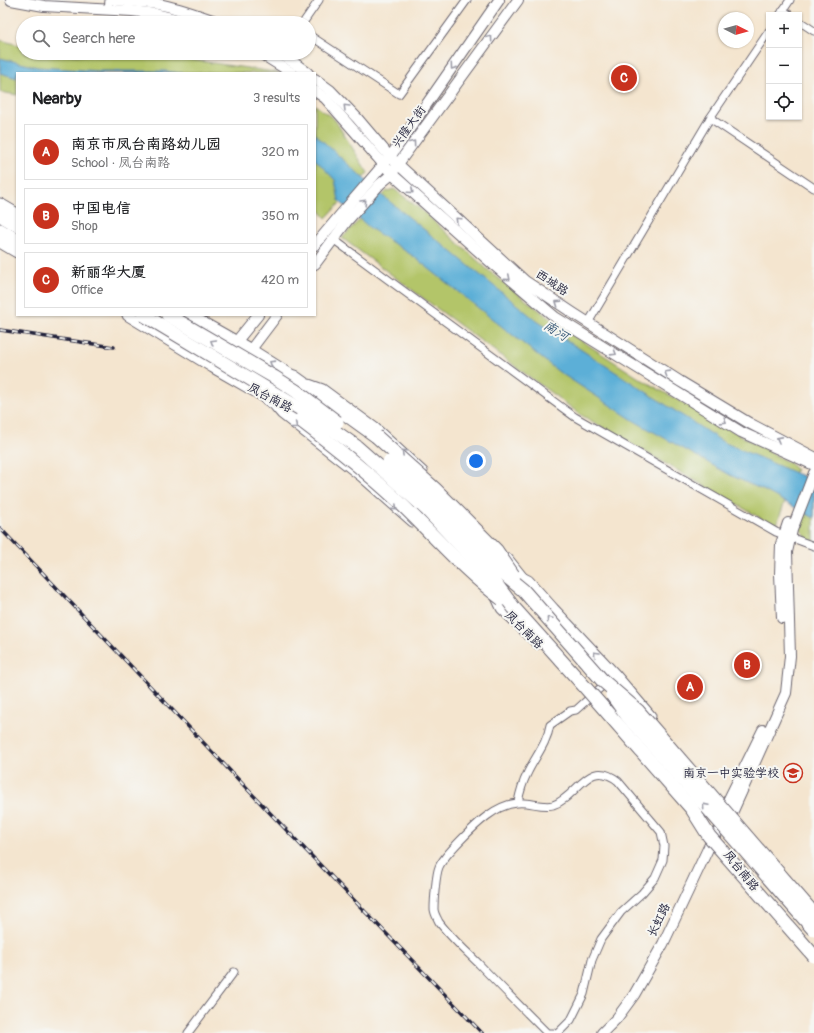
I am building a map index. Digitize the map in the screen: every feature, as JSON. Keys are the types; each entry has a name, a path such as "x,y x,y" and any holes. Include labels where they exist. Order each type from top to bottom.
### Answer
{"highway":[{"path":"0,215 16,224"},
{"path":"0,230 16,239"},
{"name":"凤台南路","path":"146,316 322,422 357,447 392,477 427,510 493,580 508,608 579,680 692,809"},
{"name":"凤台南路","path":"170,316 296,391 363,440 430,499 502,572 526,586 602,680 638,711 814,914"},
{"path":"294,377 376,436 435,489 496,550 526,586"},
{"path":"267,398 300,420 367,473 415,517 468,571 508,608"},
{"path":"602,680 628,718 814,930"},
{"path":"692,809 709,836 814,956"},
{"path":"692,809 714,827 814,940"}],"main road":[{"path":"11,0 44,6 108,5 132,11 164,16"},
{"path":"114,0 158,4 201,16"},
{"name":"兴隆大街","path":"316,263 333,239 344,217 370,179 386,161 499,0"},
{"name":"兴隆大街","path":"316,244 392,174 518,0"},
{"path":"271,60 290,72"},
{"path":"291,60 307,72"},
{"name":"西城路","path":"316,80 330,90 386,161 392,174 495,266 555,317 741,432 812,466"},
{"name":"西城路","path":"316,92 353,121"},
{"name":"西城路","path":"386,161 398,164 525,281 682,382 749,423 812,466"},
{"path":"0,204 16,213"},
{"path":"0,235 16,244"},
{"path":"0,242 16,251"},
{"name":"凤台南路","path":"130,316 267,398 283,403 348,450 389,483 421,512 492,585 508,608 536,641 590,698 713,838 814,962"},
{"name":"凤台南路","path":"190,316 251,350 294,377 306,390 356,426 407,468 507,571 553,609 615,675 814,906"},
{"path":"213,367 257,316"},
{"path":"229,376 276,316"},
{"name":"长虹路","path":"602,1033 617,1018 634,995 663,944 713,838 729,809 786,693 790,656 787,536 812,466"}],"street":[{"path":"308,16 319,0"},
{"path":"316,40 399,94 467,0"},
{"path":"781,12 790,0"},
{"path":"802,23 814,31"},
{"path":"588,322 710,118 766,35"},
{"path":"710,118 814,188"},
{"path":"333,239 575,417 776,532 814,546"},
{"path":"518,802 527,774 539,753 550,725 570,711 576,710 615,675"},
{"path":"553,1033 547,1033 439,922 435,915 434,908 439,867 460,841 486,817 500,809 518,802 551,805 566,798 585,778 595,774 605,773 618,781 661,832 664,846 663,860 655,878 642,893 621,912 601,939 592,960 584,994 571,1020 558,1033"},
{"path":"188,1033 234,972"}],"green space":[{"path":"0,40 16,44 16,60 193,60 274,72 16,72 16,95 0,92"},
{"path":"316,106 335,120 368,173 326,218 316,206"},
{"path":"394,189 420,209 496,277 565,330 639,378 789,463 796,469 776,527 581,415 342,238 387,191"},
{"path":"814,484 814,542 809,540 800,529"}],"water":[{"path":"0,58 37,67 99,71 174,72 16,72 16,78 0,73"},
{"path":"316,135 384,197 537,321 723,442 814,481 814,518 765,491 730,475 636,422 559,372 413,256 370,228 339,201 335,180 316,160"}],"railway":[{"path":"0,330 114,347"},
{"path":"0,528 271,814 482,1033"}],"place":[{"name":"新丽华大厦","path":"624,78"},
{"name":"中国电信","path":"747,665"},
{"name":"南京市凤台南路幼儿园","path":"690,687"},
{"name":"南京一中实验学校","path":"793,773"}],"water label":[{"name":"南河","path":"556,331"}]}
